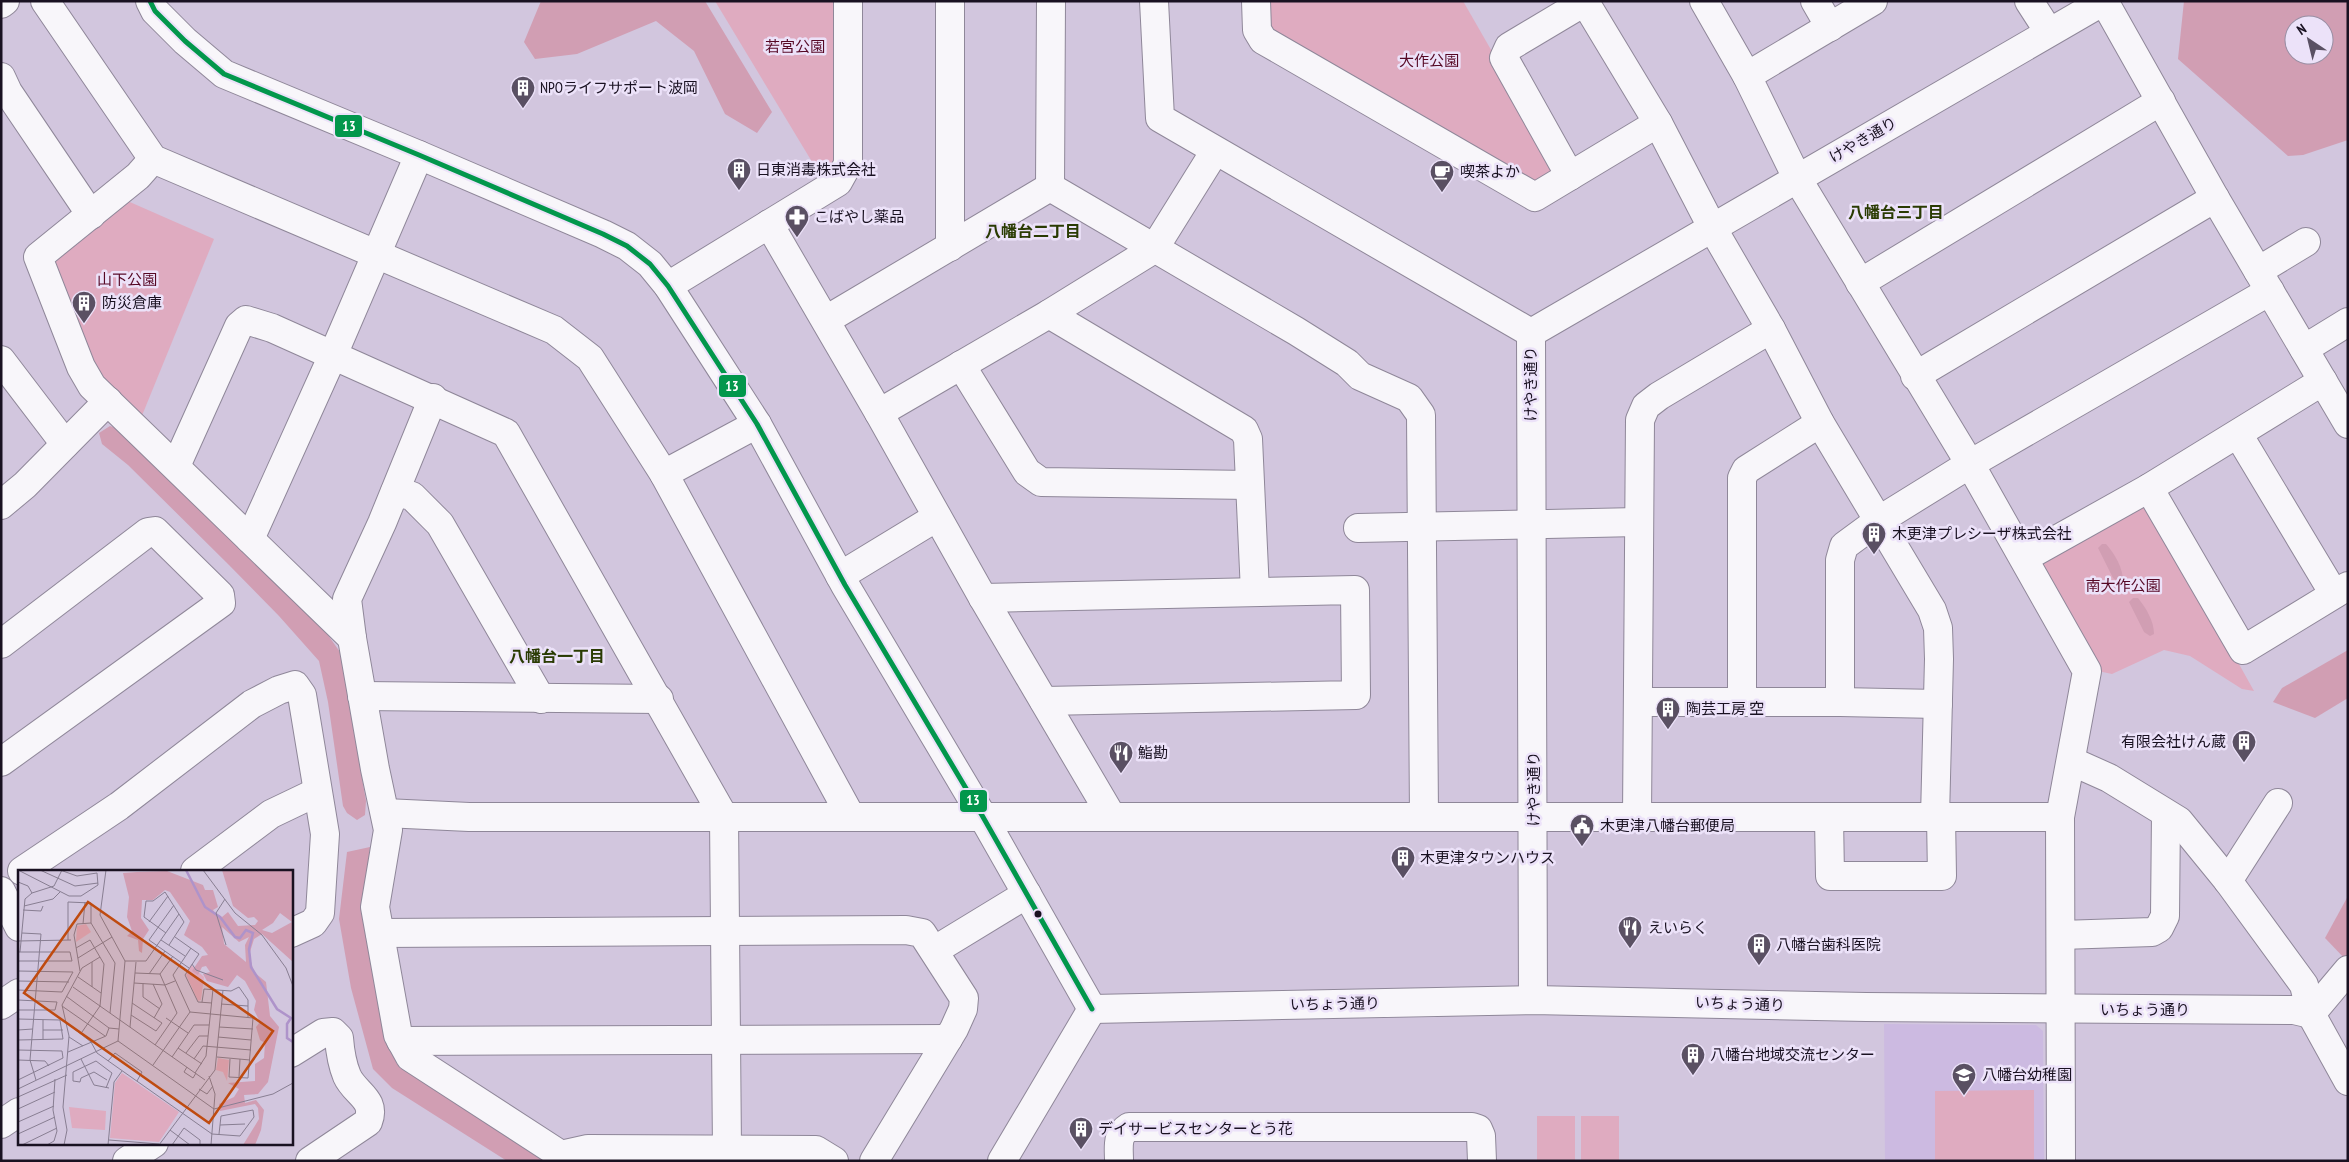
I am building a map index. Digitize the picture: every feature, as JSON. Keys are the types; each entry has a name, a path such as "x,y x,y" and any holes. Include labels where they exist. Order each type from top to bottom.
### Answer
{"street":[{"path":"1,4 5,1"},
{"path":"45,1 153,159 554,330 590,358 664,474 851,817"},
{"path":"150,1 156,11 185,41 224,74 420,155 626,246 650,264 668,286 757,424 840,576 983,817 1092,1009 1002,1161"},
{"path":"668,286 838,182 848,164 848,1"},
{"path":"950,1 950,246"},
{"path":"1050,187 1051,1"},
{"path":"1154,1 1160,118 1215,151 1430,263 1531,333"},
{"path":"1256,1 1257,30 1263,40 1535,196 1658,123"},
{"path":"1570,176 1504,58 1509,47 1586,1 1658,123 1713,229 1771,329 1820,423 1932,610 1939,628 1938,817 1942,876 1830,876 1829,817"},
{"path":"1704,1 1747,76 1797,178 1915,376 1970,464 2087,671 2060,817 2061,1161"},
{"path":"1815,1 1830,27"},
{"path":"1747,76 1873,1"},
{"path":"2029,1 2049,32"},
{"name":"けやき通り","path":"1533,1000 1534,817 1531,333 2098,5 2108,8 2161,102"},
{"path":"1,77 8,92 91,215"},
{"path":"1860,283 2161,102 2215,198 2348,424"},
{"path":"879,412 1049,314 1154,249 1215,151"},
{"path":"250,539 420,155"},
{"path":"153,159 138,176 38,257 81,367 92,386 352,638"},
{"path":"826,320 1050,187"},
{"path":"1050,187 1296,331 1347,363 1360,376 1369,373 1410,398 1422,415 1424,817"},
{"path":"1915,376 2215,198"},
{"path":"769,224 879,412 983,598 1112,817"},
{"path":"1840,702 1840,560 1844,546 1878,521 2264,281 2306,242"},
{"path":"1049,314 1244,430 1248,439 1255,592"},
{"path":"176,466 239,326 246,320 272,328 433,398 506,433 659,699 724,817 727,1150"},
{"path":"2304,349 2348,322"},
{"path":"1637,817 1638,434 1640,420 1646,406 1658,396 1771,329"},
{"path":"1,360 65,444"},
{"path":"961,365 1027,472 1041,482 1250,485"},
{"path":"2024,558 2149,488 2323,381"},
{"path":"433,398 395,492 347,599 362,696 388,830 375,906 401,1041 410,1058 563,1158 588,1149 816,1150 834,1161"},
{"path":"1,506 25,485 108,401"},
{"path":"1742,702 1742,478 1746,470 1820,423"},
{"path":"664,474 757,424"},
{"path":"2149,488 2243,650 2341,590 2238,434"},
{"path":"395,492 412,496 440,524 541,698"},
{"path":"840,576 937,517"},
{"path":"1358,528 1638,522"},
{"path":"1,644 148,532 155,531 220,594 221,603 1,762"},
{"path":"983,598 1355,590 1356,695 1044,701"},
{"path":"23,870 119,806 252,704 279,690 295,685 302,696 325,834 320,913 313,923 292,933"},
{"path":"362,696 659,699"},
{"path":"1638,702 1938,704"},
{"path":"2071,761 2109,778 2178,821 2228,881 2304,984 2311,1014 2348,1080"},
{"path":"196,870 271,814 317,792"},
{"path":"2228,881 2278,803"},
{"path":"385,813 469,817 1367,815 1424,817 2060,817"},
{"path":"2061,935 2152,932 2159,928 2165,916 2166,814"},
{"path":"1,885 18,874"},
{"path":"1,891 18,925"},
{"path":"935,950 1027,894"},
{"path":"380,933 906,930 922,933 935,950 964,998 963,1009 948,1039 874,1161"},
{"path":"2311,1014 2348,970"},
{"path":"1,1005 18,994"},
{"name":"いちょう通り","path":"1092,1009 1533,1000 1857,1007 2294,1010 2311,1014"},
{"path":"292,1053 323,1033 333,1032 339,1038 340,1055 348,1078 370,1105 372,1113 368,1122 310,1161"},
{"path":"401,1041 948,1039"},
{"path":"1,1124 18,1113"},
{"path":"1119,1161 1118,1142 1122,1132 1129,1127 1472,1127 1478,1129 1481,1136 1482,1161"},
{"path":"118,1144 127,1161 152,1144"}],"shaded area":[{"path":"541,1 705,1 772,112 757,133 725,114 694,51 656,21 577,54 535,59 524,42"},
{"path":"2184,1 2348,1 2348,140 2303,155 2288,156 2178,59"},
{"path":"110,426 119,429 323,628 340,652 366,801 365,815 357,820 347,813 343,806 328,702 319,661 279,616 229,565 128,465 102,444 99,433"},
{"path":"2102,544 2106,544 2115,557 2122,571 2123,581 2119,582 2113,578 2098,548"},
{"path":"2133,598 2138,598 2147,610 2153,624 2154,634 2150,636 2144,632 2129,602"},
{"path":"2348,650 2348,698 2315,718 2273,702 2282,688"},
{"path":"370,847 363,915 387,1038 397,1064 544,1161 507,1161 392,1088 373,1069 351,988 339,919 347,852"},
{"path":"2348,896 2348,962 2325,938"},
{"name":"八幡台幼稚園","path":"1884,1024 2036,1025 2043,1031 2044,1161 1885,1161"}],"green space":[{"name":"若宮公園","path":"715,1 840,1 839,162 823,180"},
{"name":"大作公園","path":"1265,1 1463,1 1556,163 1551,177 1540,185 1266,38"},
{"name":"山下公園","path":"123,199 214,239 141,418 96,374 51,268 56,256"},
{"name":"南大作公園","path":"2146,503 2191,578 2254,691 2242,689 2190,656 2164,650 2112,674 2098,671 2040,569 2043,556"},
{"path":"2034,1090 2034,1161 1935,1161 1935,1091"},
{"path":"1537,1116 1575,1116 1575,1161 1537,1161"},
{"path":"1581,1116 1619,1116 1619,1161 1581,1161"}],"transit line":[{"name":"13","path":"150,1 155,11 185,41 224,74 603,234 627,246 650,264 668,286 757,424 845,585 983,817 1092,1009"}],"place":[{"name":"NPOライフサポート波岡","path":"523,109"},
{"name":"日東消毒株式会社","path":"739,191"},
{"name":"喫茶よか","path":"1442,193"},
{"name":"こばやし薬品","path":"797,238"},
{"name":"防災倉庫","path":"84,324"},
{"name":"木更津プレシーザ株式会社","path":"1874,555"},
{"name":"陶芸工房 空","path":"1668,730"},
{"name":"有限会社けん蔵","path":"2244,763"},
{"name":"鮨勘","path":"1121,774"},
{"name":"木更津八幡台郵便局","path":"1582,847"},
{"name":"木更津タウンハウス","path":"1403,879"},
{"name":"えいらく","path":"1630,949"},
{"name":"八幡台歯科医院","path":"1759,966"},
{"name":"八幡台地域交流センター","path":"1693,1076"},
{"name":"八幡台幼稚園","path":"1964,1096"},
{"name":"デイサービスセンターとう花","path":"1081,1150"}],"district":[{"name":"八幡台三丁目","path":"1896,212"},
{"name":"八幡台二丁目","path":"1033,231"},
{"name":"八幡台一丁目","path":"557,656"}]}
